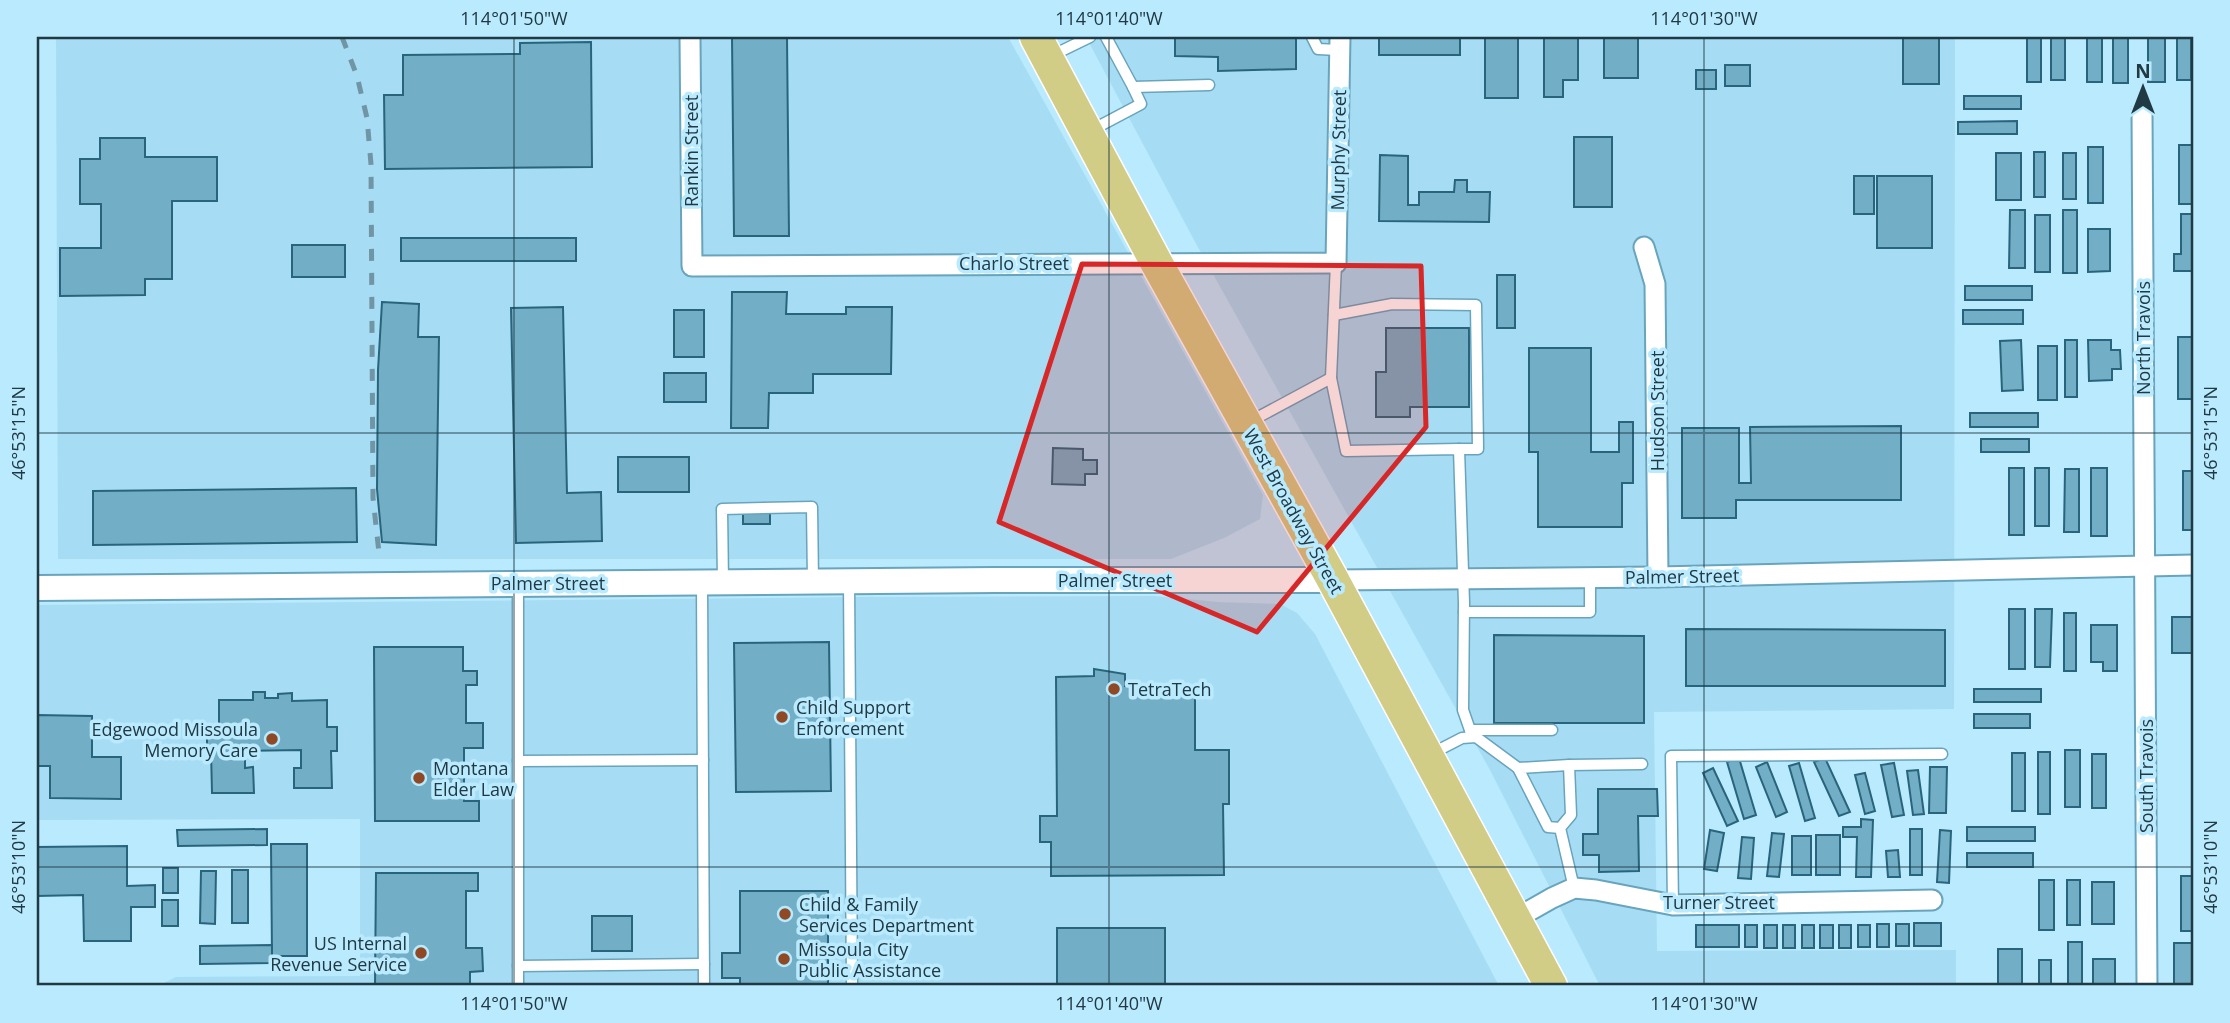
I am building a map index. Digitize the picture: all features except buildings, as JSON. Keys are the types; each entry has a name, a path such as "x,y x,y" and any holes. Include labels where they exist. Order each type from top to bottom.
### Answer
{"main road":[{"name":"West Broadway Street","path":"1041,47 1156,262 1333,580 1551,986"}],"street":[{"name":"Rankin Street","path":"690,37 692,265"},
{"name":"Murphy Street","path":"1336,263 1340,43"},
{"name":"North Travois","path":"2142,111 2145,565"},
{"name":"Hudson Street","path":"1644,247 1655,284 1658,577"},
{"name":"Charlo Street","path":"692,265 1336,263"},
{"name":"South Travois","path":"2145,565 2147,986"},
{"name":"Palmer Street","path":"37,588 1658,577 2193,565"},
{"name":"Turner Street","path":"1574,888 1673,905 1932,900"},
{"path":"1515,919 1574,888"}],"lane":[{"path":"1041,47 1090,37"},
{"path":"1087,133 1141,104 1106,37"},
{"path":"1312,37 1318,48 1340,43"},
{"path":"1133,87 1209,85"},
{"path":"1334,315 1392,304 1476,305 1478,449 1346,451 1331,378 1336,263"},
{"path":"1246,424 1331,378"},
{"path":"1459,449 1464,612 1462,710 1473,734 1518,768 1548,827 1560,828"},
{"path":"704,986 703,760 713,582 722,509 812,508 814,582"},
{"path":"1464,612 1590,612 1590,577"},
{"path":"849,581 852,986"},
{"path":"518,584 518,986"},
{"path":"1427,756 1473,734 1552,730"},
{"path":"1673,905 1671,756 1942,754"},
{"path":"518,761 703,760"},
{"path":"1518,768 1642,764"},
{"path":"1560,828 1571,815 1569,765"},
{"path":"1560,828 1574,888"},
{"path":"518,966 704,964"}],"highlighted area":[{"path":"1082,264 1421,266 1426,427 1257,632 999,522"}],"shaded area":[{"path":"56,37 1008,37 1263,495 1260,519 1224,538 1171,559 58,559"},
{"path":"1086,37 1955,37 1954,709 1654,712 1657,951 1956,950 1956,986 1600,986 1490,770 1194,240"},
{"path":"1154,596 1280,604 1297,613 1315,634 1499,986 158,986 176,977 360,976 360,819 37,820 37,605"}],"railway":[{"path":"342,37 357,76 367,118 371,164 373,498 379,553"}],"place":[{"name":"TetraTech","path":"1114,689"},
{"name":"Child Support Enforcement","path":"782,717"},
{"name":"Edgewood Missoula Memory Care","path":"272,739"},
{"name":"Montana Elder Law","path":"419,778"},
{"name":"Child & Family Services Department","path":"785,914"},
{"name":"US Internal Revenue Service","path":"421,953"},
{"name":"Missoula City Public Assistance","path":"784,959"}]}
